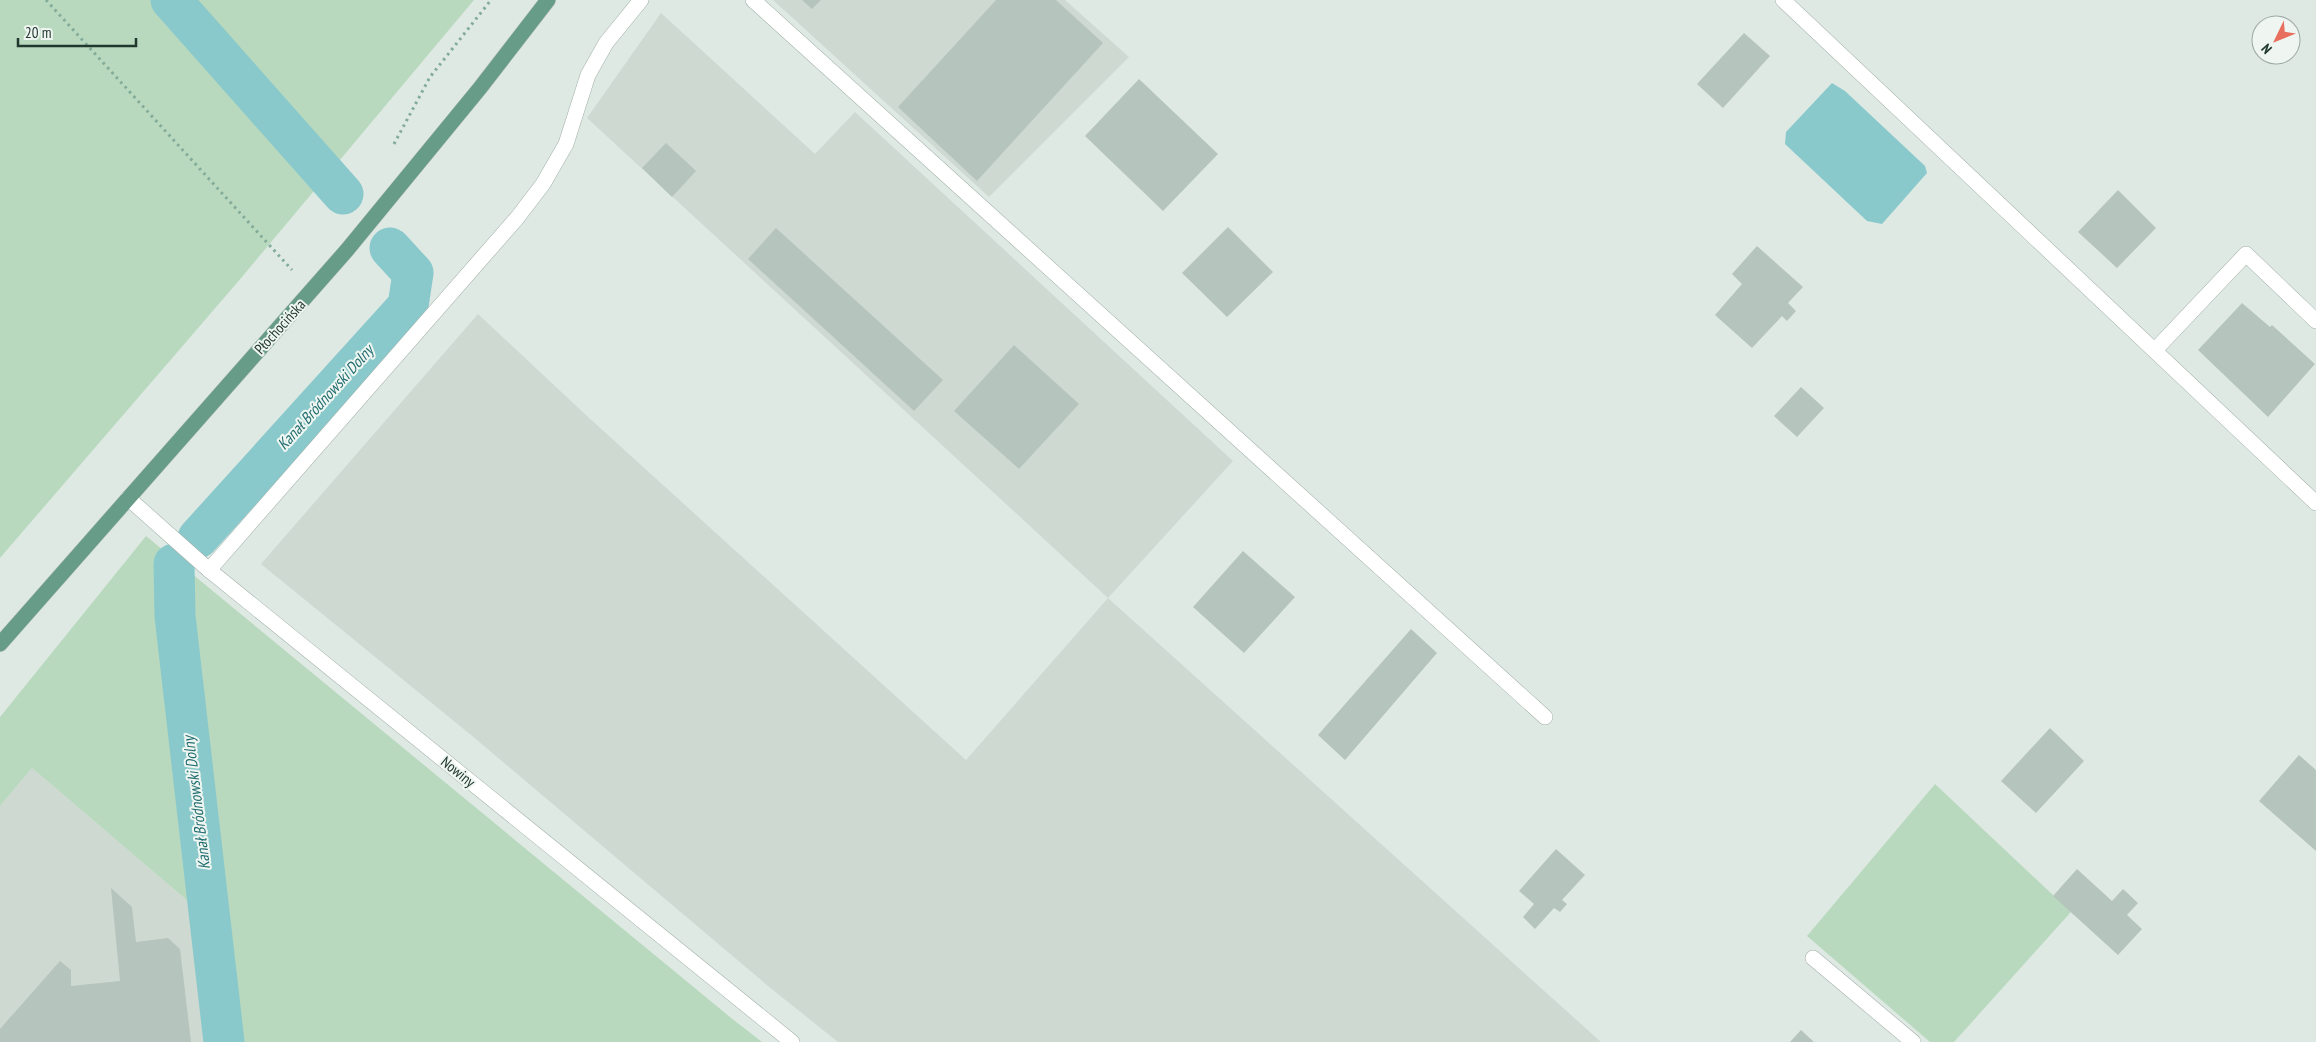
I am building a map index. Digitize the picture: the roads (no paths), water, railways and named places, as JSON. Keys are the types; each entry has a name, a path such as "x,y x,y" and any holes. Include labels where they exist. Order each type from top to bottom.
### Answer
{"main road":[{"name":"Płochocińska","path":"0,644 399,189 548,0"}],"lane":[{"path":"209,570 522,212 543,184 566,144 588,75 606,43 641,0"},
{"path":"753,0 1545,717"},
{"path":"1783,0 2316,500"},
{"path":"2155,350 2246,254 2316,322"},
{"name":"Nowiny","path":"128,498 209,570 792,1042"},
{"path":"1813,958 1913,1042"}],"water":[{"path":"1832,83 1845,91 1925,166 1927,173 1882,224 1867,221 1785,144 1786,132"}],"waterway":[{"name":"Kanał Bródnowski Dolny","path":"171,0 343,194"},
{"name":"Kanał Bródnowski Dolny","path":"198,538 408,306 413,273 390,248"},
{"name":"Kanał Bródnowski Dolny","path":"174,564 175,616 224,1042"}]}
